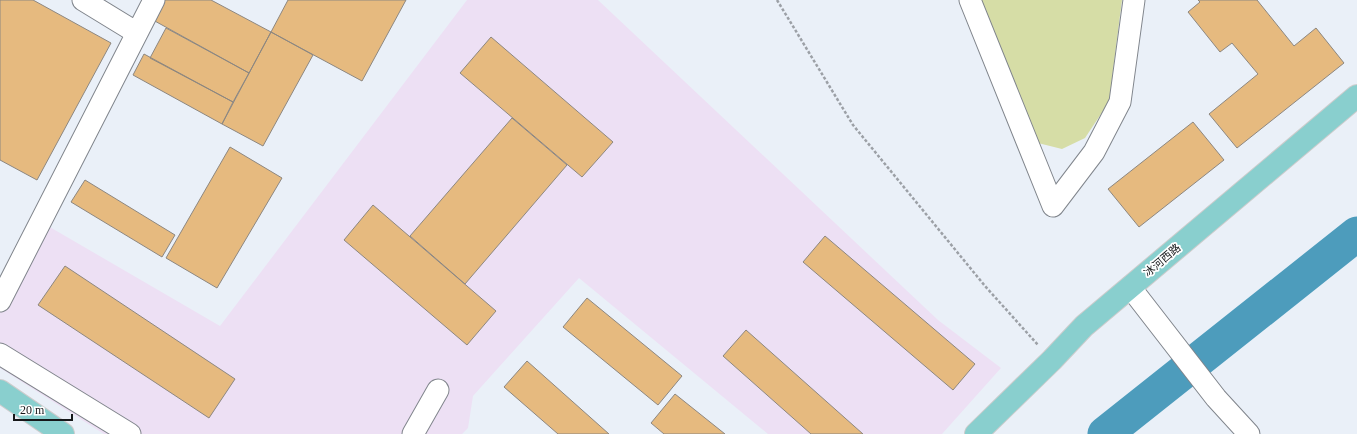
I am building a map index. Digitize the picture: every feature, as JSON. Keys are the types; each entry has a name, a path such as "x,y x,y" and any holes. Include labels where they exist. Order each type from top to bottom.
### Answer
{"main road":[{"name":"冰河西路","path":"976,434 1052,360 1084,326 1357,96"},
{"path":"0,391 64,434"}],"street":[{"path":"83,0 137,33"},
{"path":"0,301 154,0"},
{"path":"970,0 1053,206 1094,152 1120,102 1134,0"},
{"path":"1130,287 1216,398 1249,434"},
{"path":"0,354 130,434"},
{"path":"413,434 438,390"}],"path":[{"path":"777,0 853,125 985,286 1052,360"}],"shaded area":[{"path":"467,0 598,0 938,320 1001,368 942,434 768,434 579,278 473,396 468,428 462,434 104,434 0,368 0,300 48,226 220,326"}],"green space":[{"path":"980,0 1122,0 1109,102 1085,138 1062,149 1034,142"}],"building":[{"path":"0,0 33,0 111,43 37,180 0,160"},
{"path":"164,0 211,0 271,32 249,73 153,20"},
{"path":"288,0 406,0 362,81 271,32"},
{"path":"1198,0 1257,0 1294,46 1316,28 1344,63 1237,148 1209,114 1258,74 1232,43 1220,52 1188,12 1200,2"},
{"path":"166,28 249,73 233,102 150,58"},
{"path":"271,32 313,55 263,146 222,124"},
{"path":"491,37 613,142 582,177 460,73"},
{"path":"144,54 233,102 222,124 133,75"},
{"path":"512,118 567,165 465,284 410,236"},
{"path":"1193,122 1224,160 1139,227 1108,189"},
{"path":"230,147 282,178 217,288 166,258"},
{"path":"85,180 175,235 162,257 71,202"},
{"path":"373,205 496,311 467,345 344,240"},
{"path":"825,236 975,364 953,390 803,262"},
{"path":"65,266 235,379 209,418 38,305"},
{"path":"587,298 682,376 658,405 563,327"},
{"path":"746,330 863,434 811,434 723,356"},
{"path":"527,361 609,434 558,434 504,387"},
{"path":"675,394 725,434 664,434 651,423"}],"waterway":[{"path":"1105,434 1357,234"}]}
